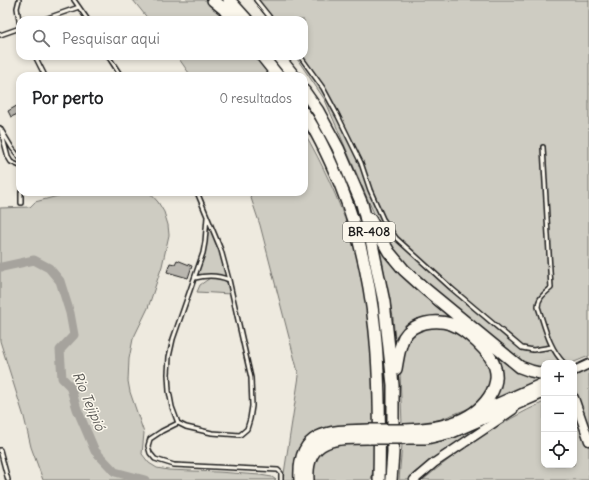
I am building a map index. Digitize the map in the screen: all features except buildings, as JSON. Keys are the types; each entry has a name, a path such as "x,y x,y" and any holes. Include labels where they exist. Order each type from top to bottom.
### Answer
{"highway":[{"path":"213,0 224,9 229,16"},
{"path":"229,0 243,16"},
{"path":"264,60 272,72"},
{"path":"265,60 275,72"},
{"path":"281,60 291,72"},
{"name":"BR-408","path":"308,97 318,111 338,148 362,204 372,244 384,302 393,385 393,453 391,480"},
{"name":"BR-408","path":"308,121 330,160 345,197 361,246 372,302 379,387 379,480"},
{"path":"308,132 322,157 353,221"},
{"path":"362,204 389,252 404,270 510,360 520,367 541,373"},
{"path":"393,385 400,347 405,336 413,328 424,323 437,322 450,324 461,330 491,358 495,368 496,378 493,391 486,402 472,414 440,427 406,434"},
{"path":"300,480 299,469 302,456 306,448 314,439 328,432 406,434 427,438 452,432 541,390"},
{"path":"308,480 307,468 311,458 319,448 328,441 370,434"},
{"path":"374,480 379,454"}],"street":[{"path":"577,370 589,364"},
{"path":"472,414 541,390"},
{"path":"414,480 421,473 446,455 541,390"},
{"path":"577,407 589,441"}],"lane":[{"path":"18,16 17,8 19,0"},
{"path":"74,0 85,16"},
{"path":"256,0 269,16"},
{"path":"53,16 79,7"},
{"path":"0,35 16,29"},
{"path":"36,60 43,72"},
{"path":"111,60 119,72"},
{"path":"303,60 327,95 361,163 370,190 383,219 396,238 451,288 522,348 533,350 552,347"},
{"path":"1,129 16,152"},
{"path":"1,129 8,157 11,162 16,164"},
{"path":"543,147 551,288 541,297 538,302 538,307 552,347 556,355 561,360"},
{"path":"21,196 21,203"},
{"path":"199,196 219,245 229,280 250,378 252,406 247,429 240,435 196,430 178,423 172,407 169,391 169,357 173,339 195,278 205,242 207,217"},
{"path":"195,278 219,276 229,280"},
{"path":"178,423 150,439 148,446 150,453 155,459 174,464 278,470 281,473 281,480"},
{"path":"0,450 8,480"}],"shaded area":[{"path":"133,0 207,0 223,16 146,16"},
{"path":"253,0 589,0 589,356 577,361 541,360 541,369 522,364 422,280 400,259 384,235 325,100 308,75 308,72 306,72 298,60 308,60 308,16 266,16"},
{"path":"180,60 259,60 267,72 188,72"},
{"path":"308,139 330,182 341,208 351,236 366,292 371,320 373,348 374,424 343,425 329,428 317,432 306,439 299,449 295,462 294,480 283,480 299,376 260,225 250,196 308,196"},
{"path":"58,196 153,196 158,202 164,212 169,235 162,266 148,308 133,339 129,359 128,381 130,392 144,433 142,454 149,463 157,468 168,470 260,475 272,477 276,480 43,480 31,447 24,417 0,341 0,208 30,207 35,202"},
{"path":"207,217 213,226 229,280 219,277 195,278 203,253"},
{"path":"377,237 457,321 441,316 421,318 406,324 400,335 396,354 393,317"},
{"path":"210,278 222,279 225,281 229,286 231,294 197,292 200,285"},
{"path":"437,327 449,329 462,336 491,365 494,381 488,394 475,406 428,424 402,426 400,371 407,343 416,333 429,328"},
{"path":"488,347 513,369 526,376 541,379 541,380 490,403 496,395"},
{"path":"589,366 589,431 577,395 577,371"},
{"path":"541,404 541,468 577,468 577,411 589,444 589,480 423,480 451,458 496,427"},
{"path":"500,415 433,459 414,473 409,480 399,480 402,444 428,442"},
{"path":"342,443 375,443 371,480 312,480 314,465 319,455 328,448"}],"waterway":[{"name":"Rio Tejipió","path":"0,267 34,260 49,268 60,281 70,313 74,335 60,350 62,378 70,386 77,409 95,451 115,472 145,480"}]}
